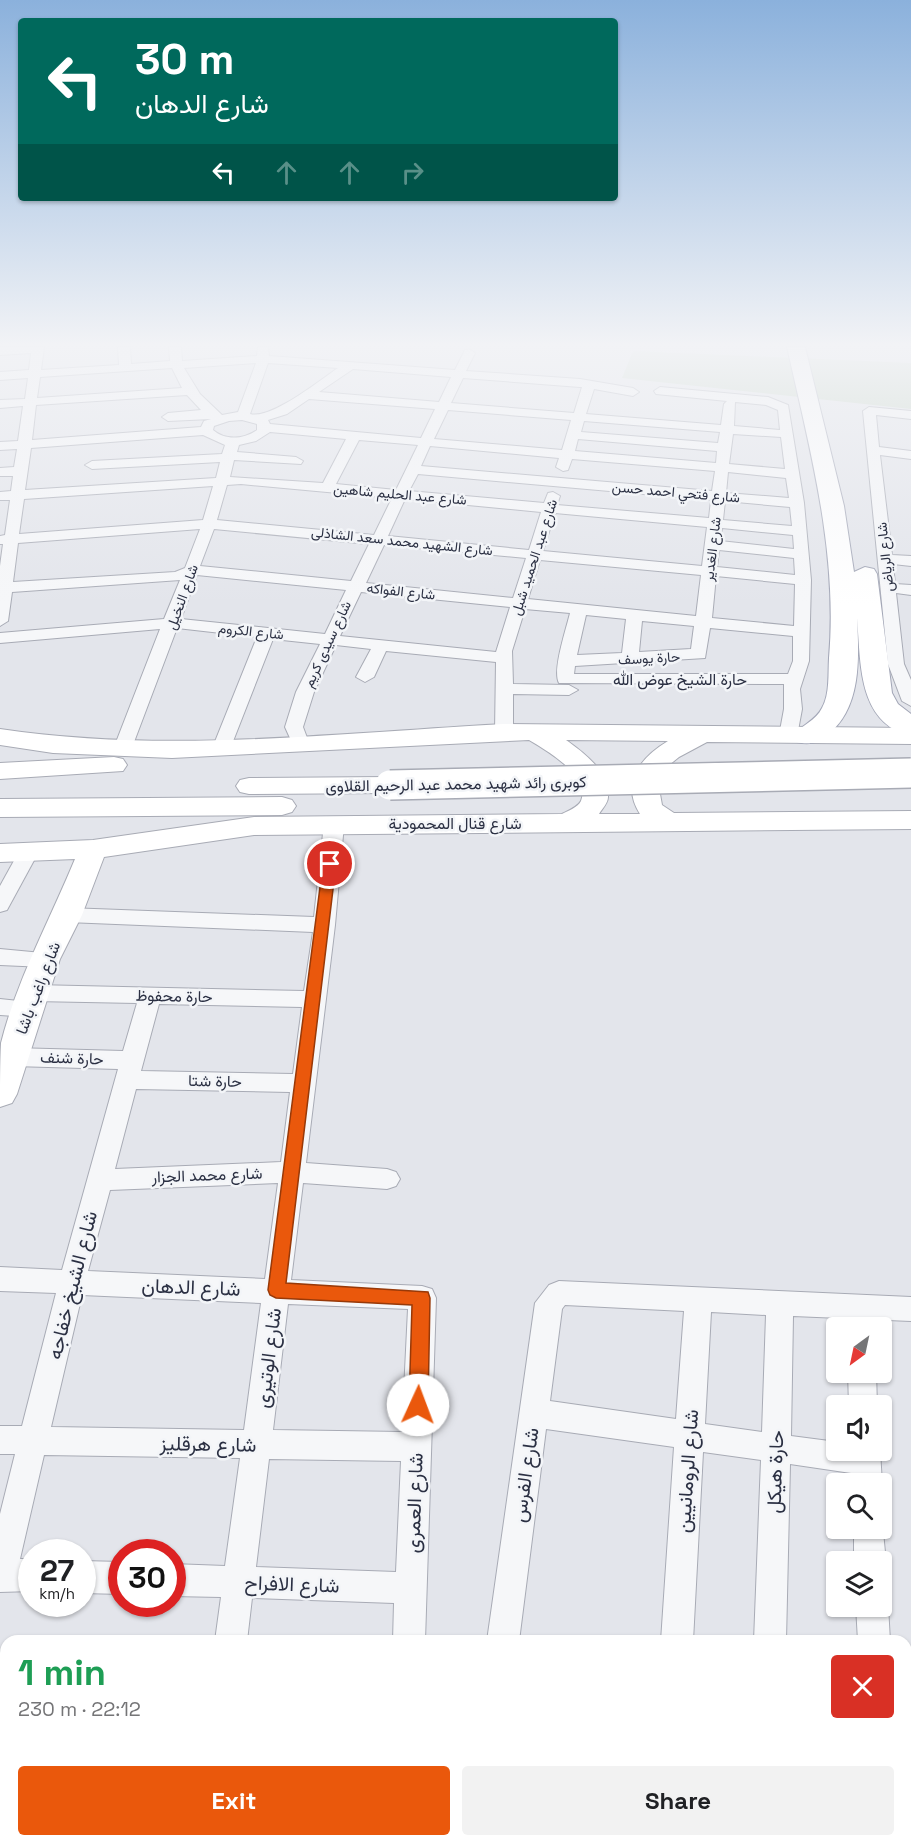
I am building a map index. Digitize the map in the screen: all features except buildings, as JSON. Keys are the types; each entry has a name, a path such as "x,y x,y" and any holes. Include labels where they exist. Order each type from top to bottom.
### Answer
{"main road":[{"path":"797,736 824,724 836,709 845,643 845,609 837,531 815,433"},
{"path":"862,551 883,643 878,693 887,709 911,728"},
{"path":"0,737 53,745 122,750 221,749 504,732 911,736"},
{"path":"0,771 469,749 492,745 533,732 571,754 588,773 594,791 594,804 585,814 569,822"},
{"path":"673,823 660,818 649,809 643,785 644,777 663,756 700,735"},
{"name":"كوبرى رائد شهيد محمد عبد الرحيم القلاوى","path":"0,808 911,773"},
{"name":"كوبرى رائد شهيد محمد عبد الرحيم القلاوى","path":"0,788 391,794 911,793"},
{"name":"شارع قنال المحمودية","path":"0,852 27,853 93,849 216,830 334,824 911,820"},
{"path":"0,828 216,830"},
{"name":"شارع راغب باشا","path":"0,1094 21,1003 68,915 93,849"}],"street":[{"path":"0,621 6,540 19,495 27,433"},
{"path":"0,446 176,433"},
{"path":"208,433 230,451"},
{"path":"230,451 255,437 257,433"},
{"path":"332,433 793,474"},
{"name":"شارع سيدى كريم","path":"300,743 294,727 295,718 354,587 429,433"},
{"name":"شارع الغدير","path":"703,622 727,433"},
{"path":"777,433 787,434 802,554 801,661 794,679 797,736"},
{"name":"شارع الرياض","path":"871,433 891,614 883,643 911,700"},
{"path":"573,435 725,448"},
{"name":"شارع عبد الحميد شبل","path":"504,732 505,689 502,658 573,435"},
{"path":"328,487 354,436"},
{"path":"873,450 911,455"},
{"path":"92,465 230,451 296,461"},
{"name":"شارع النخيل","path":"122,750 173,623 209,524 230,451"},
{"name":"شارع فتحي احمد حسن","path":"411,469 797,503"},
{"path":"0,472 22,471"},
{"name":"شارع عبد الحليم شاهين","path":"0,496 221,481 328,487 800,531"},
{"name":"شارع الشهيد محمد سعد الشاذلى","path":"6,540 209,524 378,538 803,580"},
{"path":"712,545 802,554"},
{"path":"886,559 911,561"},
{"name":"شارع الفواكه","path":"2,588 177,576 192,570 802,632"},
{"path":"888,588 911,590"},
{"path":"566,686 566,662 579,609"},
{"path":"891,614 911,616"},
{"path":"630,659 635,615"},
{"name":"حارة يوسف","path":"566,662 698,655 703,622"},
{"name":"شارع الكروم","path":"0,638 173,623 502,658"},
{"path":"221,749 267,632"},
{"path":"883,643 911,642"},
{"path":"365,677 381,645"},
{"name":"حارة الشيخ عوض الله","path":"505,689 794,679"},
{"name":"شارع الوتيرى","path":"232,1635 324,925 334,824"},
{"path":"0,905 27,853"},
{"path":"68,915 324,925"},
{"path":"0,957 45,959"},
{"name":"حارة محفوظ","path":"21,1003 150,995 314,999"},
{"name":"شارع الشيخ خفاجه","path":"0,1575 72,1282 150,995"},
{"name":"حارة شنف","path":"8,1061 129,1070"},
{"name":"حارة شتا","path":"129,1070 303,1083"},
{"name":"شارع محمد الجزار","path":"99,1180 292,1172 387,1179"},
{"name":"شارع الدهان","path":"0,1279 418,1296"},
{"name":"شارع الفرس","path":"504,1635 549,1303 559,1293 698,1300"},
{"name":"شارع العمرى","path":"409,1635 422,1301 418,1296"},
{"path":"698,1300 780,1304 859,1317 911,1310"},
{"name":"شارع الرومانيين","path":"677,1635 698,1300"},
{"name":"حارة هيكل","path":"770,1635 780,1304"},
{"path":"534,1413 775,1448 866,1465"},
{"name":"شارع هرقليز","path":"0,1440 417,1447"},
{"path":"0,1575 18,1575"},
{"name":"شارع الافراح","path":"186,1580 411,1588"},
{"path":"873,1617 874,1635"}],"route":[{"path":"330,864 276,1290 420,1296 422,1301 418,1405"}]}
